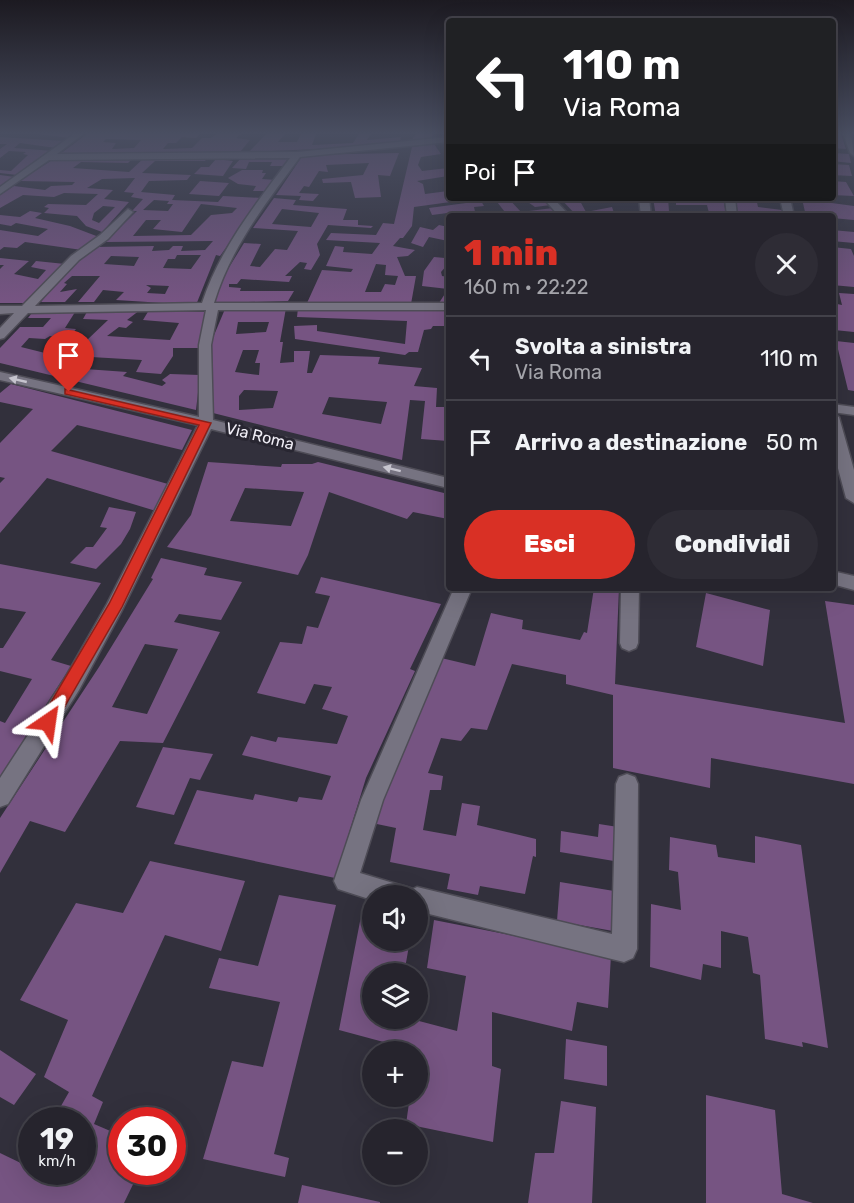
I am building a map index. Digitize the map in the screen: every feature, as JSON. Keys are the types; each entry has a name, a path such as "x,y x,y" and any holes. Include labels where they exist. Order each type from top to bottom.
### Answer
{"street":[{"path":"0,797 72,684 115,607 206,423 205,345 212,308 208,303 213,284 241,233 272,190"},
{"path":"551,201 562,213"},
{"path":"0,335 75,258 104,237 128,212"},
{"path":"0,310 289,305 446,307"},
{"name":"Via Roma","path":"0,376 206,423 446,483"},
{"path":"836,409 854,411"},
{"path":"836,432 854,498"},
{"path":"836,578 854,583"},
{"path":"362,885 346,881 372,800 462,591"},
{"path":"629,643 630,591"},
{"path":"428,901 624,949 627,784"}],"building":[{"path":"8,190 113,190 104,199 129,202 102,232 86,226 77,216 44,213 49,208 44,207 48,204 86,205 98,194 64,193 54,197 23,195 0,208 0,195","holes":["103,206 115,207 99,223 92,220 94,213"]},
{"path":"142,190 141,192 175,195 172,200 218,202 223,196 262,198 220,256 216,255 196,305 116,300 124,292 103,290 94,302 78,302 100,276 72,276 64,283 67,284 60,292 77,289 65,302 41,302 64,273 94,247 154,246 152,251 183,246 181,251 205,250 213,241 105,242 137,211 132,211 143,199 131,197 134,193 124,192","holes":["154,200 169,201 167,204 173,204 168,211 143,210","201,204 237,208 232,213 211,215 191,235 133,236 146,220 161,220 153,229 182,232","177,255 201,255 191,269 163,268 168,259 175,259","111,256 139,257 134,266 104,264","146,285 169,286 165,294 147,293 151,288"]},
{"path":"192,190 224,190 219,196 189,194"},
{"path":"279,190 301,190 299,193 319,194 313,201 299,200 301,196 276,195"},
{"path":"353,190 380,190 381,197 355,198"},
{"path":"402,190 424,190 425,194 446,191 446,201 458,201 414,207 412,226 393,246 415,250 408,256 397,257 405,276 416,276 411,304 307,303 322,270 351,272 353,269 326,266 335,246 344,247 343,252 372,254 380,243 326,240 331,233 376,235 383,223 394,224","holes":["376,264 386,265 385,275 398,276 395,285 385,284 381,292 365,292"]},
{"path":"836,190 851,190 854,196 836,195"},
{"path":"274,198 296,200 293,205 347,209 343,220 358,220 358,225 373,226 371,228 328,225 317,244 320,255 311,270 304,269 307,263 300,262 285,276 292,276 289,282 241,279 237,284 229,284 229,287 241,288 240,291 294,291 288,301 214,303 220,282 244,243 261,244 250,266 260,267 275,249 287,250 298,231 253,228","holes":["282,209 319,213 311,227 272,224"]},
{"path":"481,201 484,206 474,207 475,213 464,213 463,211 432,215 429,208"},
{"path":"496,201 511,201 521,212 553,208 558,213 506,213"},
{"path":"526,201 547,201 551,205 535,207"},
{"path":"563,201 580,201 586,212 612,207 614,213 574,213"},
{"path":"641,201 641,203 612,202"},
{"path":"654,201 668,201 669,211 688,213 656,213"},
{"path":"676,201 724,201 726,213 709,213 707,205 676,205"},
{"path":"736,201 757,201 758,207 782,210 783,213 738,213"},
{"path":"802,201 854,206 854,220 836,218 836,213 805,213"},
{"path":"30,211 42,213 35,218 70,226 99,237 82,250 25,242 17,248 4,247 0,250 0,230 38,236 48,229 16,223 11,226 0,224 0,215 20,217"},
{"path":"439,225 446,227 446,241 429,237 423,247 411,243 420,227 433,230"},
{"path":"836,230 854,232 854,243 836,241"},
{"path":"836,247 851,249 854,256 854,287 836,285"},
{"path":"446,256 446,266 441,272 442,276 446,277 446,289 422,286 424,271 434,257"},
{"path":"0,258 29,261 14,274 38,279 46,270 31,267 36,261 65,264 27,303 0,303 0,269 4,265 0,265"},
{"path":"446,292 446,303 439,303"},
{"path":"839,293 854,294 854,332 836,330 836,304 842,305"},
{"path":"286,308 280,342 283,342 280,363 294,362 294,351 310,351 307,373 312,373 320,355 380,357 378,364 422,368 414,386 437,388 436,407 446,407 446,441 421,439 425,401 410,400 402,460 213,413 212,340 225,309","holes":["238,322 269,322 266,332 236,334","243,350 259,350 255,363 260,363 259,375 235,372","244,390 278,391 273,408 239,410 239,396","329,397 387,402 381,424 322,414"]},
{"path":"298,308 446,311 446,326 433,326 431,329 424,330 418,352 409,352 405,355 295,339 294,326 317,325 317,331 405,344 407,321 297,317"},
{"path":"35,309 77,309 65,328 76,329 69,338 86,341 108,320 83,319 88,310 140,310 127,320 133,322 126,328 119,327 107,336 170,340 179,323 143,320 149,310 206,312 199,348 173,348 173,356 161,374 136,372 142,360 91,357 71,368 127,372 123,376 162,386 166,383 162,380 170,374 200,375 196,410 0,363 0,348 20,327 43,327 51,318 28,318","holes":["54,337 49,343 63,345 69,350 57,356 21,347 29,338"]},
{"path":"836,341 854,343 854,391 848,390"},
{"path":"11,384 192,430 182,450 77,425 51,451 168,484 156,511 47,478 0,533 0,483 5,478 0,477 0,443 33,409 0,402 0,393"},
{"path":"208,462 281,467 282,464 318,462 446,494 446,519 413,512 407,519 329,492 308,555 298,575 167,547 191,515","holes":["245,488 304,492 291,526 230,521"]},
{"path":"109,507 136,512 121,544 96,569 70,563 86,547 93,547 107,528 100,527"},
{"path":"161,558 207,568 204,575 242,582 221,620 179,614 174,622 220,632 163,743 120,741 65,832 30,821 0,873 0,818 99,667 153,579 151,578","holes":["145,644 178,649 147,714 112,707"]},
{"path":"0,564 101,583 51,660 71,666 0,777 0,721 5,723 32,679 0,671 0,648 3,648 26,612 0,608"},
{"path":"321,577 441,604 410,669 415,671 366,778 335,878 174,844 197,790 253,800 255,794 297,802 299,797 322,800 331,776 242,755 251,736 276,742 278,737 337,744 348,716 322,709 332,687 314,684 305,704 257,693 280,642 302,644 307,626 318,628 330,596 315,593"},
{"path":"594,591 619,591 615,684 845,723 825,601 854,605 854,784 711,758 710,788 613,768 613,695 566,684 566,675 512,664 487,730 471,728 461,741 441,738 428,773 443,776 441,790 430,790 423,830 456,836 462,803 480,806 477,825 536,839 536,857 533,856 525,894 480,886 478,895 447,889 450,874 390,862 396,828 372,823 437,657 475,666 491,613 523,620 522,629 580,640 584,632 587,633"},
{"path":"706,593 770,610 763,666 696,647"},
{"path":"163,747 213,754 200,780 190,778 174,815 136,807"},
{"path":"599,824 618,827 614,861 560,852 561,831 598,837"},
{"path":"755,836 801,845 828,1048 802,1042 803,1047 765,1039 760,975 753,973 748,937 721,931 721,968 703,964 701,980 650,967 651,904 681,910 678,872 669,870 670,837 716,845 718,857 755,863"},
{"path":"150,861 245,881 221,951 165,935 92,1096 103,1102 96,1119 96,1107 60,1107 69,1092 44,1077 68,1020 20,1000 76,903 123,913"},
{"path":"560,882 614,891 613,931 557,921"},
{"path":"279,895 336,905 274,1154 289,1158 285,1177 203,1159 232,1061 263,1067 280,1002 209,988 219,958 258,966"},
{"path":"362,911 362,951 408,951 406,963 362,963 362,1029 428,1029 428,1023 457,1031 466,976 428,968 434,920 611,955 608,1008 577,1002 572,1031 492,1012 492,1066 501,1069 493,1142 428,1129 428,1119 407,1119 408,1107 428,1107 428,1041 380,1041 339,1030"},
{"path":"566,1039 607,1046 607,1086 564,1079"},
{"path":"0,1050 36,1074 14,1105 0,1097"},
{"path":"706,1095 775,1110 782,1194 813,1203 706,1203"},
{"path":"561,1101 596,1107 592,1203 528,1203 535,1153 554,1153"},
{"path":"96,1125 108,1130 108,1185 133,1185 124,1203 0,1203 0,1153 18,1162 18,1185 96,1185"},
{"path":"302,1185 380,1202 380,1203 298,1203"}],"route":[{"path":"48,722 115,607 206,423 69,392"}]}
